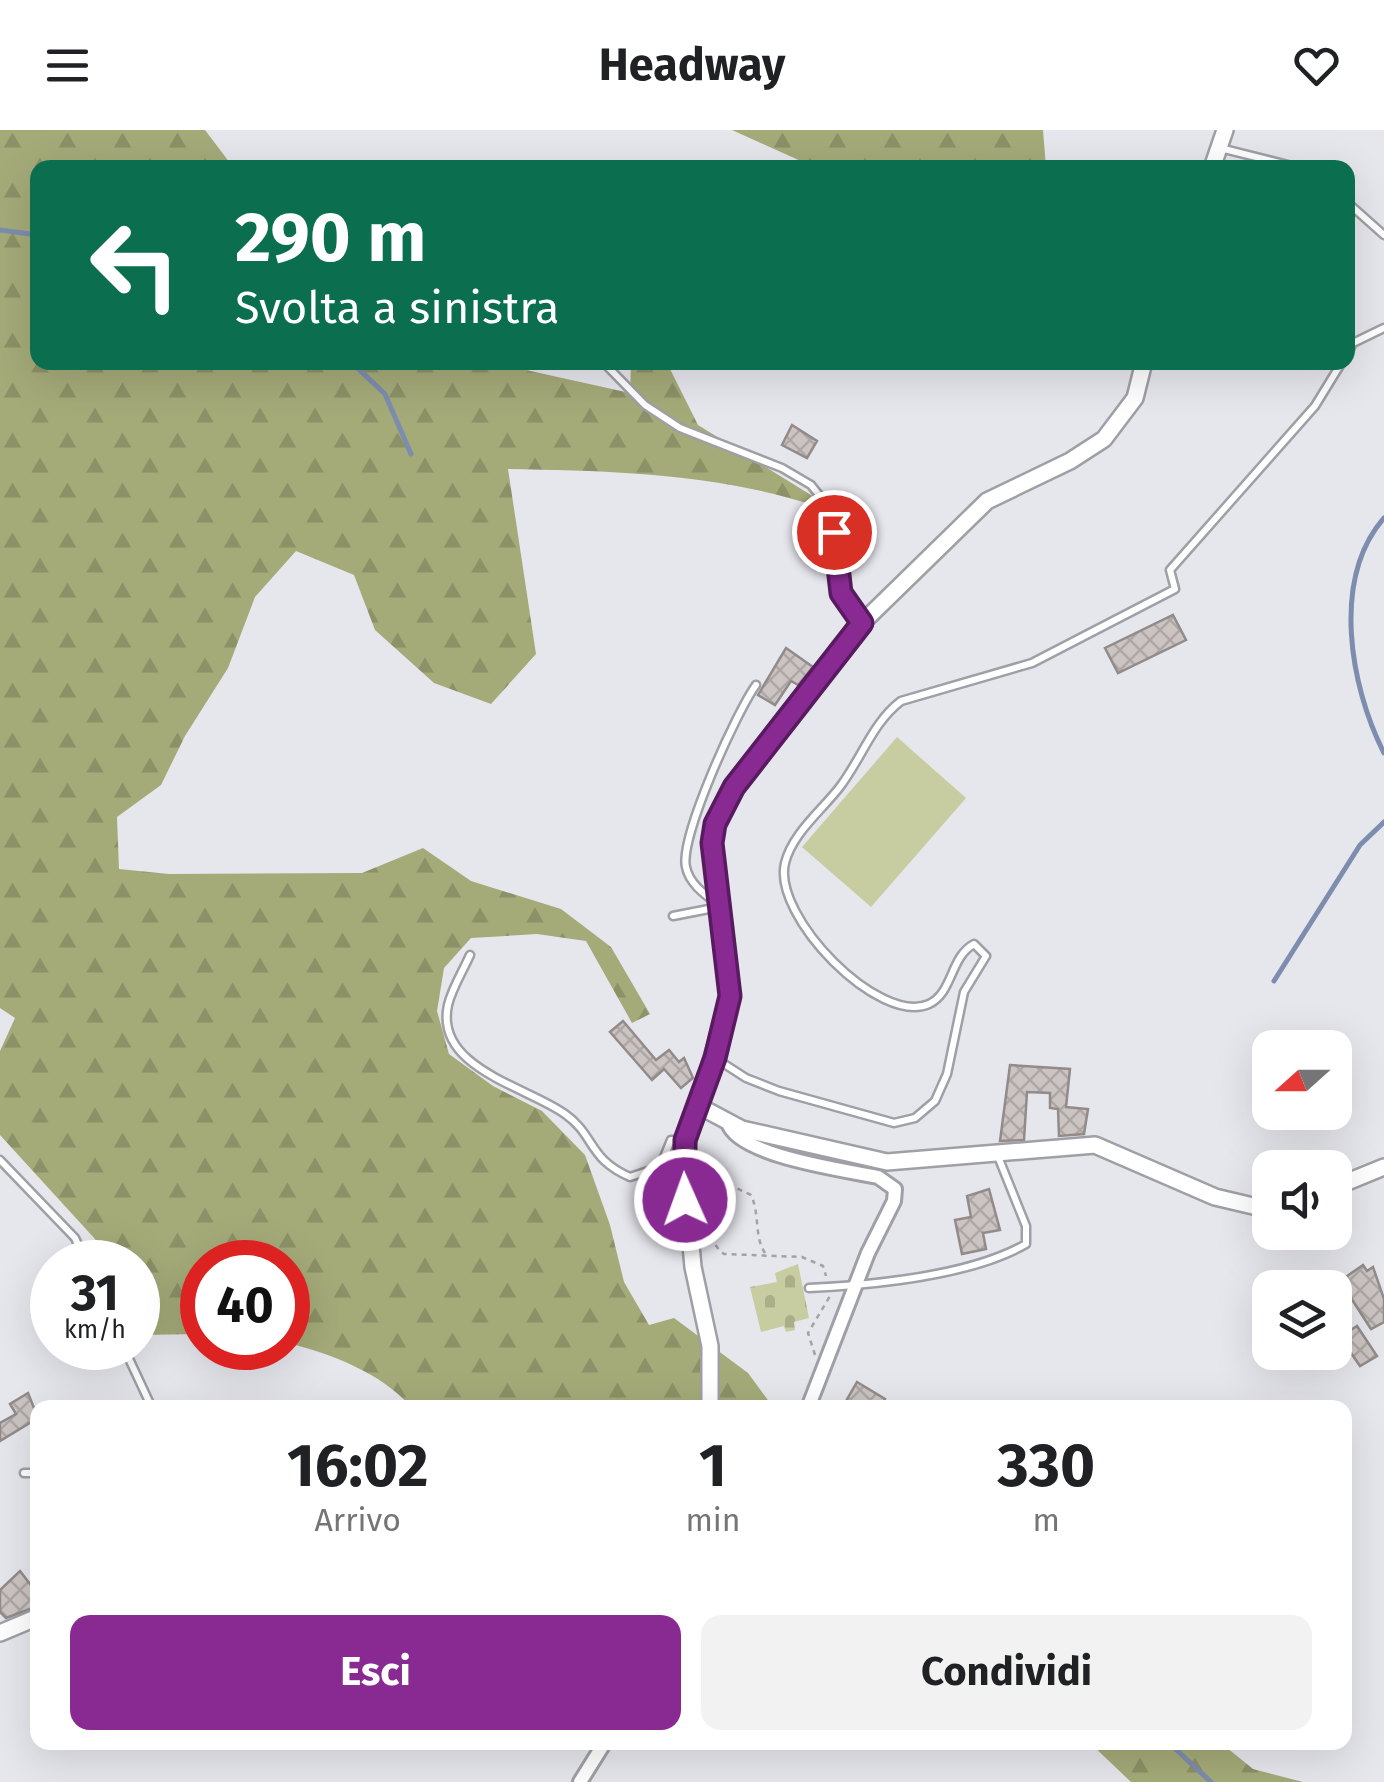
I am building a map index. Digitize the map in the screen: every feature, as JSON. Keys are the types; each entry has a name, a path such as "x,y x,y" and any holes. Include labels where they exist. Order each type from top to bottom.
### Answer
{"street":[{"path":"1215,160 1225,130"},
{"path":"710,1400 710,1346 690,1242 685,1140 715,1058 730,976 712,843 722,808 754,758 862,623 988,502 1070,461 1104,439 1135,398 1142,370"},
{"path":"697,1105 728,1123 877,1161 1095,1145 1215,1197 1252,1206"},
{"path":"728,1123 733,1136 753,1147 893,1185 894,1201 868,1253 811,1400"},
{"path":"1352,1180 1384,1167"},
{"path":"0,1632 30,1619"},
{"path":"580,1782 600,1750"}],"lane":[{"path":"1220,148 1268,160"},
{"path":"1355,209 1384,234"},
{"path":"1355,342 1384,328"},
{"path":"611,370 645,405 680,428 782,468 811,485 827,504 841,593 862,623"},
{"path":"715,1058 778,1090 894,1123 915,1118 935,1101 946,1074 964,992 986,956 974,944 963,950 941,995 931,1003 914,1007 880,995 835,963 794,913 784,875 794,842 841,786 887,712 901,701 1032,663 1175,589 1170,570 1316,406 1337,370"},
{"path":"721,907 690,879 684,853 740,707 756,685"},
{"path":"673,916 721,907"},
{"path":"470,955 448,1005 448,1022 465,1056 490,1075 565,1114 604,1166 630,1177 660,1167 671,1140 685,1140"},
{"path":"808,1288 857,1286 986,1260 1026,1244 1026,1226 996,1153"},
{"path":"0,1160 77,1240"},
{"path":"134,1370 148,1400"},
{"path":"24,1474 30,1474"}],"path":[{"path":"765,1253 758,1243 760,1226 751,1195 721,1180 709,1183 708,1224 715,1248 724,1254 765,1253 816,1261 825,1270 826,1287"},
{"path":"826,1358 816,1356 808,1345 808,1334 836,1287"}],"green space":[{"path":"0,130 205,130 228,160 30,160 30,370 526,370 630,393 631,370 670,370 698,425 819,500 810,504 736,486 660,476 508,469 536,654 491,704 434,683 375,630 354,575 296,551 255,597 228,668 185,736 161,785 117,817 119,869 169,874 362,873 423,848 471,881 561,909 611,947 650,1014 632,1023 586,941 537,934 471,938 444,968 437,1011 449,1054 493,1086 542,1111 585,1155 610,1225 624,1282 649,1325 674,1318 748,1373 768,1400 404,1400 355,1366 310,1350 310,1240 180,1240 180,1334 160,1335 160,1240 95,1240 0,1135 0,1051 15,1018 0,1008"},
{"path":"732,130 1043,130 1045,160 798,160"},
{"path":"897,737 966,798 871,907 802,847"},
{"path":"798,1264 809,1318 794,1322 795,1330 786,1332 784,1326 761,1332 750,1287 777,1282 775,1273"},
{"path":"1097,1750 1230,1750 1253,1769 1303,1782 1131,1782"}],"building":[{"path":"792,425 817,441 807,458 782,445"},
{"path":"1173,615 1186,640 1118,673 1105,648"},
{"path":"786,648 813,667 798,685 791,681 775,705 758,695"},
{"path":"623,1021 656,1060 669,1050 679,1062 684,1058 693,1078 681,1088 664,1069 652,1080 610,1032"},
{"path":"1010,1065 1070,1069 1066,1107 1088,1109 1084,1134 1059,1136 1058,1109 1050,1108 1050,1093 1027,1092 1024,1140 1000,1141"},
{"path":"989,1189 1000,1230 983,1233 986,1249 962,1254 955,1220 971,1217 967,1196"},
{"path":"1363,1265 1367,1271 1373,1267 1384,1299 1384,1322 1371,1329 1352,1300 1352,1273"},
{"path":"1357,1326 1377,1356 1360,1366 1352,1354 1352,1329"},
{"path":"857,1382 885,1399 884,1400 847,1400"},
{"path":"28,1393 30,1423 0,1441 0,1423 16,1414 10,1404"},
{"path":"20,1571 30,1584 30,1609 6,1618 0,1612 0,1590"}],"waterway":[{"path":"0,230 30,234"},
{"path":"360,370 385,394 411,454"},
{"path":"1384,518 1367,543 1357,571 1351,633 1362,697 1384,753"},
{"path":"1274,981 1360,845 1384,822"},
{"path":"1177,1750 1211,1782"}],"route":[{"path":"685,1200 685,1140 715,1058 730,996 712,843 715,824 754,758 862,623 841,593 835,569 834,532"}]}
